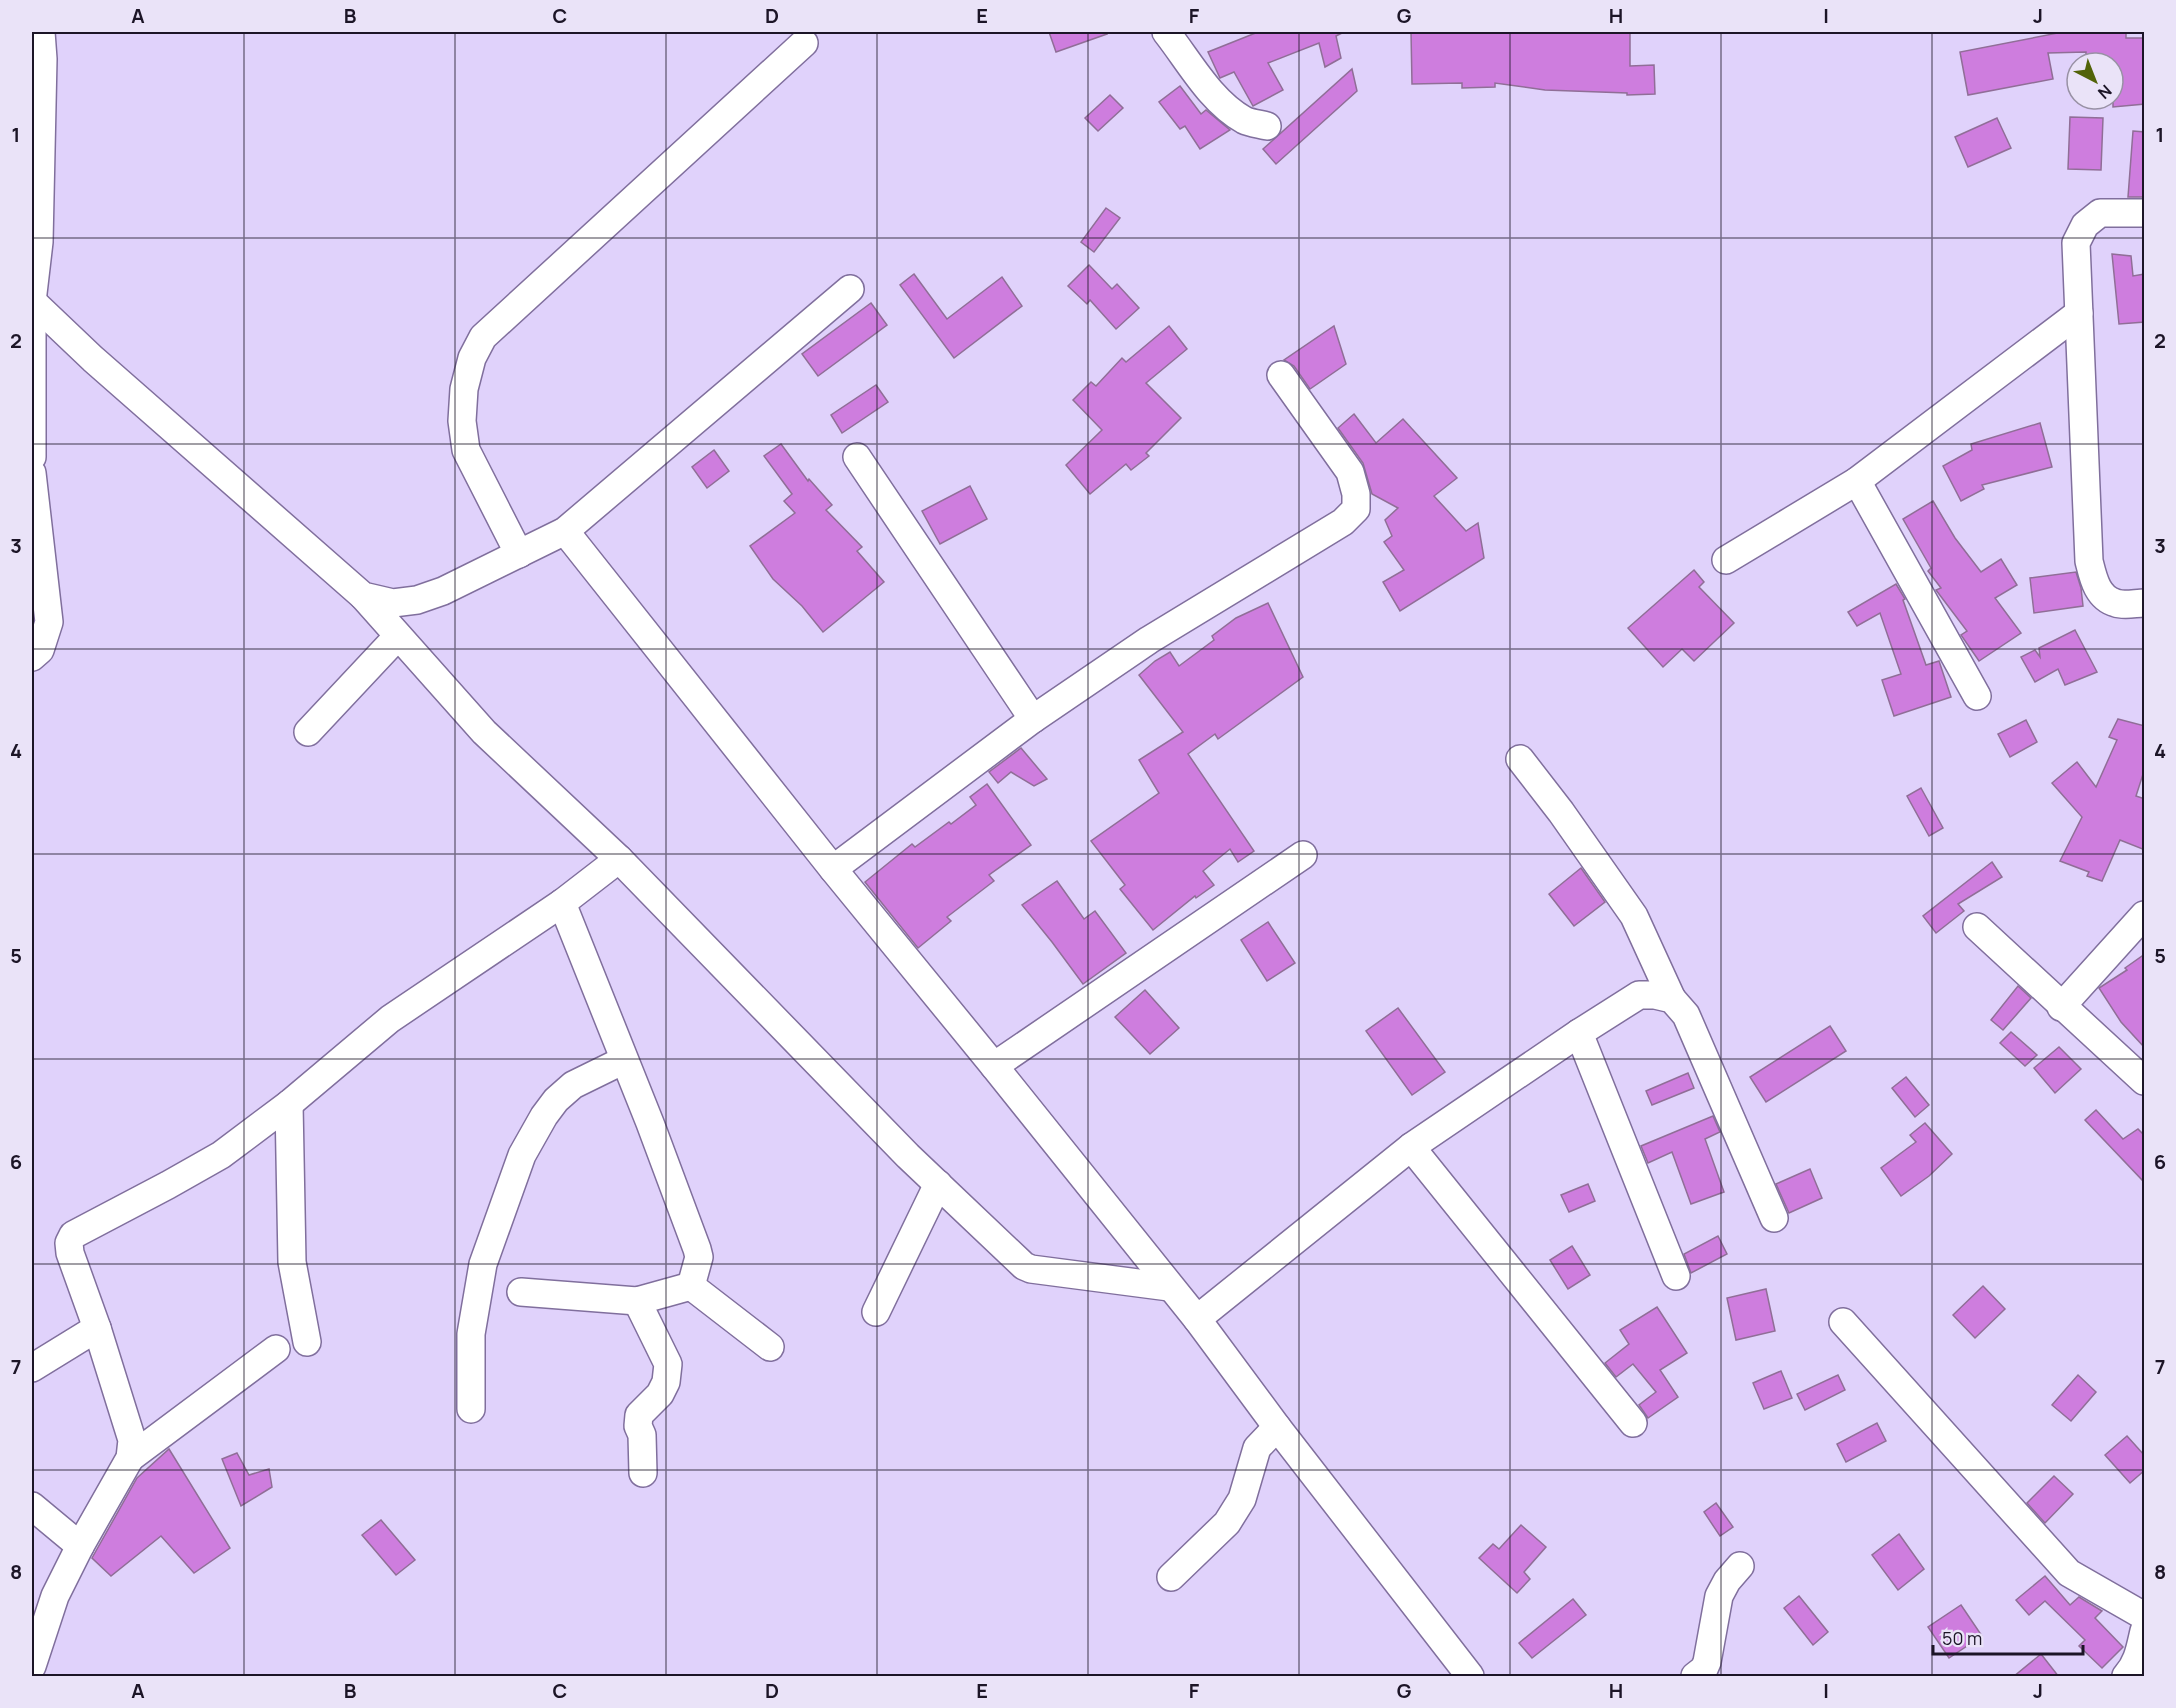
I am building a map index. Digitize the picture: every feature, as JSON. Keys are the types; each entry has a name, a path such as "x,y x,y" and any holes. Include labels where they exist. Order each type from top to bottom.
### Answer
{"street":[{"path":"32,457 32,302 39,242 43,58 41,32"},
{"path":"1166,32 1207,87 1225,106 1245,121 1267,126"},
{"path":"519,554 466,450 462,420 464,389 472,358 483,337 804,43"},
{"path":"2145,213 2100,213 2085,225 2076,243 2089,561 2094,583 2102,594 2115,603 2145,603"},
{"path":"363,596 393,603 417,600 443,591 565,531 850,289"},
{"path":"32,302 102,367 363,596 484,732 619,859 939,1185 1024,1266 1031,1269 1169,1287"},
{"path":"1726,560 1857,481 2079,313"},
{"path":"833,870 1033,719 1149,640 1343,522 1356,509 1356,494 1350,472 1281,375"},
{"path":"857,457 1033,719"},
{"path":"32,473 49,622 40,650 32,657"},
{"path":"1857,481 1977,696"},
{"path":"565,531 833,870 1197,1319 1277,1427 1470,1677"},
{"path":"308,732 398,636"},
{"path":"1520,759 1561,812 1634,916 1672,999 1686,1015 1774,1218"},
{"path":"994,1066 1303,855"},
{"path":"32,1666 55,1596 80,1546 130,1458 132,1440 97,1328 70,1253 69,1243 73,1235 221,1155 289,1104 390,1019 562,903 619,859"},
{"path":"562,903 697,1249 699,1257 691,1286"},
{"path":"2061,1007 2145,915"},
{"path":"1977,927 2061,1007 2145,1082"},
{"path":"1197,1319 1411,1147 1580,1033 1639,995 1655,995 1672,999"},
{"path":"1580,1033 1676,1276"},
{"path":"471,1409 471,1334 483,1264 522,1155 556,1100 573,1086 624,1060"},
{"path":"289,1104 291,1262 307,1342"},
{"path":"1411,1147 1633,1423"},
{"path":"876,1312 939,1185"},
{"path":"521,1292 637,1300 691,1286"},
{"path":"691,1286 770,1347"},
{"path":"637,1300 668,1364 668,1371 660,1394 639,1415 643,1473"},
{"path":"1843,1322 2069,1573 2145,1616"},
{"path":"32,1368 97,1328"},
{"path":"130,1458 276,1349"},
{"path":"1171,1577 1227,1523 1242,1499 1257,1448 1277,1427"},
{"path":"32,1506 80,1546"},
{"path":"1695,1677 1704,1669 1707,1662 1719,1596 1727,1581 1740,1566"},
{"path":"2126,1677 2134,1668 2145,1631"}],"building":[{"path":"1049,32 1106,32 1107,34 1056,52"},
{"path":"1258,32 1344,32 1336,36 1341,58 1325,67 1319,43 1268,63 1283,90 1253,106 1234,72 1220,78 1208,52"},
{"path":"1411,32 1630,32 1630,66 1654,65 1655,94 1627,95 1627,93 1545,90 1495,83 1495,87 1462,88 1462,83 1412,84"},
{"path":"2126,32 2126,38 2145,38 2145,104 2125,106 2125,51 2048,53 2053,79 1968,95 1960,52 2058,33"},
{"path":"1352,69 1357,91 1276,164 1263,149"},
{"path":"1180,86 1201,114 1206,110 1230,130 1200,149 1185,126 1180,129 1159,102"},
{"path":"1110,95 1123,108 1098,131 1085,118"},
{"path":"2070,117 2103,118 2101,170 2068,169"},
{"path":"1997,118 2011,148 1968,167 1955,137"},
{"path":"2133,131 2145,132 2145,197 2128,197"},
{"path":"1106,208 1120,218 1094,252 1081,242"},
{"path":"2112,254 2131,256 2133,276 2145,274 2145,322 2119,324"},
{"path":"1089,265 1112,289 1117,284 1139,308 1116,329 1090,300 1087,304 1068,286"},
{"path":"914,274 947,319 1002,277 1022,306 954,358 900,285"},
{"path":"871,303 887,325 818,376 802,354"},
{"path":"1169,326 1187,349 1146,383 1181,418 1146,453 1149,456 1131,470 1126,464 1090,494 1066,465 1102,430 1073,400 1091,382 1096,386 1122,358 1126,362"},
{"path":"1334,326 1346,364 1310,389 1294,366 1284,360"},
{"path":"876,385 888,402 842,433 831,415"},
{"path":"1354,414 1376,443 1403,419 1457,478 1434,496 1466,531 1478,523 1484,558 1400,611 1383,582 1404,570 1384,542 1392,536 1385,520 1398,508 1372,494 1363,463 1338,428"},
{"path":"2040,423 2052,467 1982,485 1984,489 1961,501 1943,466 1972,450 1971,444"},
{"path":"781,444 808,481 809,479 832,505 826,510 862,547 857,551 884,582 823,632 802,606 773,579 750,546 795,513 784,501 792,494 764,456"},
{"path":"714,450 729,471 707,488 692,467"},
{"path":"970,486 987,519 940,544 922,511"},
{"path":"1933,501 1955,538 1981,572 2001,559 2017,585 1995,598 2021,633 1979,661 1961,635 1967,631 1936,590 1941,588 1928,571 1931,568 1903,519"},
{"path":"1694,570 1704,582 1699,587 1734,623 1694,661 1682,649 1663,667 1628,628"},
{"path":"2076,572 2083,606 2034,613 2030,578"},
{"path":"1896,584 1905,599 1903,600 1926,665 1939,661 1951,697 1894,716 1882,680 1901,674 1880,613 1857,626 1848,612"},
{"path":"1268,603 1303,677 1218,739 1215,734 1188,754 1254,851 1238,862 1230,849 1203,871 1214,885 1196,898 1195,896 1153,930 1120,889 1125,885 1091,841 1159,793 1139,760 1183,732 1139,675 1170,652 1179,666 1214,640 1212,636 1236,618"},
{"path":"2075,630 2097,672 2065,685 2058,669 2035,682 2021,657 2035,650 2040,657 2039,648"},
{"path":"2118,719 2145,726 2145,768 2136,796 2145,799 2145,850 2120,840 2102,881 2087,876 2089,872 2060,861 2082,817 2052,783 2077,762 2096,787 2117,740 2109,737"},
{"path":"2026,720 2037,742 2010,757 1998,734"},
{"path":"1021,748 1047,779 1034,786 1011,772 998,783 989,772"},
{"path":"987,784 1031,845 989,875 994,881 947,917 951,921 918,948 865,882 912,844 915,847 976,805 970,797"},
{"path":"1921,788 1943,828 1929,836 1907,796"},
{"path":"1992,862 2002,877 1958,904 1964,911 1936,933 1923,916"},
{"path":"1581,868 1605,902 1574,926 1549,894"},
{"path":"1057,881 1084,919 1095,911 1126,953 1083,984 1022,905"},
{"path":"1268,922 1295,963 1267,981 1241,940"},
{"path":"2145,954 2145,1048 2121,1022 2099,988 2127,970 2125,968"},
{"path":"2018,986 2031,998 2003,1030 1991,1020"},
{"path":"1145,990 1179,1028 1150,1054 1115,1017"},
{"path":"1398,1008 1445,1072 1412,1095 1366,1031"},
{"path":"1830,1026 1846,1051 1766,1102 1750,1077"},
{"path":"2011,1032 2037,1055 2025,1066 2000,1043"},
{"path":"2059,1047 2081,1069 2055,1093 2034,1068"},
{"path":"1688,1073 1694,1088 1652,1105 1646,1091"},
{"path":"1906,1077 1929,1105 1915,1117 1892,1088"},
{"path":"2096,1110 2123,1139 2138,1129 2145,1136 2145,1183 2085,1120"},
{"path":"1713,1116 1720,1132 1705,1139 1724,1192 1691,1204 1672,1152 1648,1163 1641,1146"},
{"path":"1925,1123 1952,1154 1929,1176 1901,1196 1881,1168 1916,1142 1910,1135"},
{"path":"1810,1169 1822,1198 1789,1213 1776,1184"},
{"path":"1588,1184 1595,1201 1569,1212 1561,1195"},
{"path":"1718,1236 1727,1254 1691,1273 1684,1254"},
{"path":"1572,1246 1590,1275 1568,1289 1550,1260"},
{"path":"1983,1286 2005,1309 1975,1338 1953,1315"},
{"path":"1766,1289 1775,1331 1736,1340 1727,1298"},
{"path":"1657,1307 1687,1353 1660,1370 1678,1397 1648,1418 1639,1405 1656,1392 1633,1364 1616,1377 1605,1363 1629,1344 1620,1330"},
{"path":"1781,1371 1792,1398 1764,1409 1753,1383"},
{"path":"1838,1375 1845,1390 1805,1410 1797,1394"},
{"path":"2078,1375 2096,1392 2071,1421 2052,1405"},
{"path":"1877,1423 1886,1441 1846,1462 1837,1444"},
{"path":"2127,1436 2145,1456 2145,1470 2130,1483 2105,1455"},
{"path":"169,1449 230,1548 194,1573 161,1536 111,1576 92,1558 137,1478"},
{"path":"237,1453 249,1475 269,1469 272,1487 241,1506 222,1459"},
{"path":"2054,1476 2073,1494 2045,1523 2027,1503"},
{"path":"1716,1503 1733,1527 1720,1536 1704,1512"},
{"path":"381,1520 415,1560 396,1575 362,1535"},
{"path":"1521,1525 1546,1547 1524,1572 1530,1579 1517,1593 1479,1558 1493,1544 1499,1549"},
{"path":"1899,1534 1924,1569 1898,1590 1872,1555"},
{"path":"2045,1576 2070,1605 2079,1597 2102,1611 2095,1618 2123,1647 2102,1668 2079,1646 2085,1640 2045,1601 2029,1615 2016,1600"},
{"path":"1799,1596 1828,1632 1813,1645 1784,1608"},
{"path":"1573,1599 1586,1615 1532,1658 1519,1643"},
{"path":"1961,1605 1982,1636 1949,1658 1928,1627"},
{"path":"2041,1654 2059,1677 2013,1677"}]}
